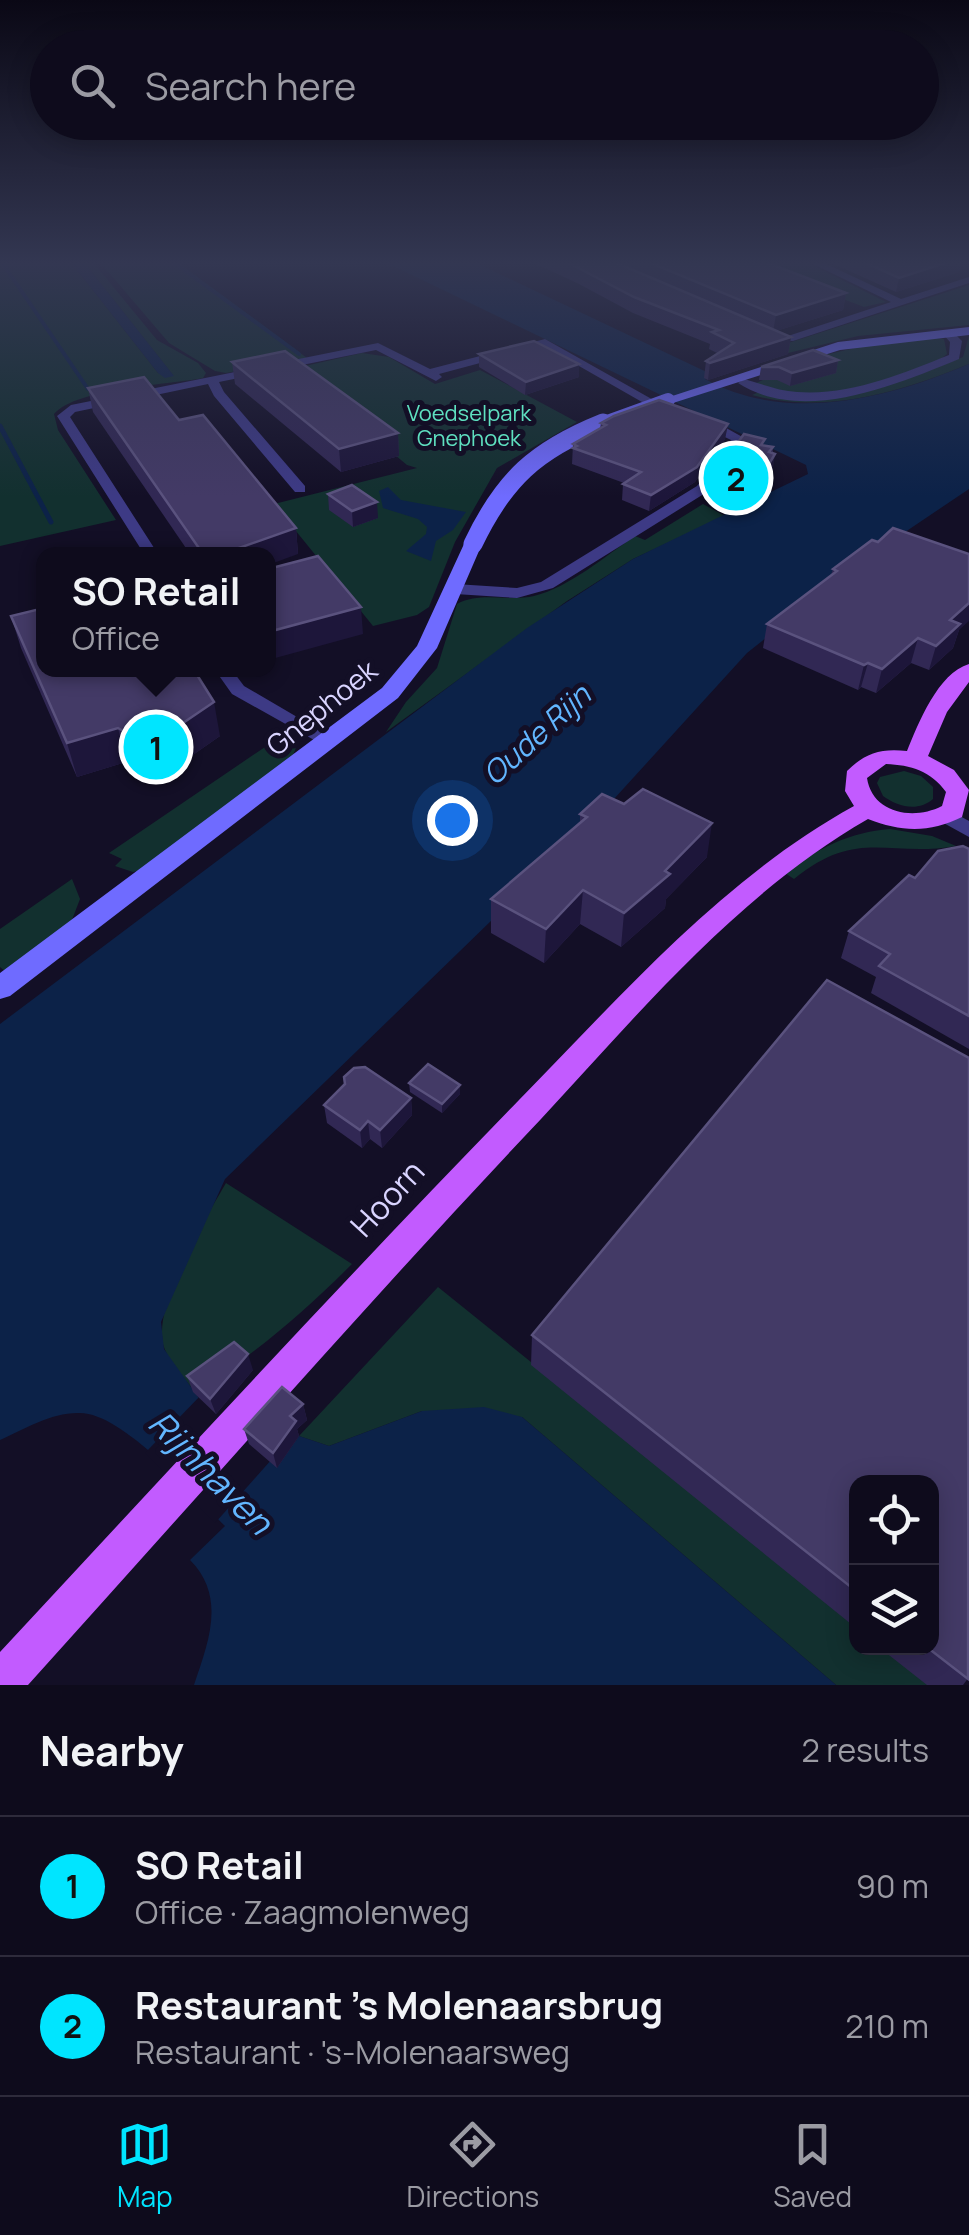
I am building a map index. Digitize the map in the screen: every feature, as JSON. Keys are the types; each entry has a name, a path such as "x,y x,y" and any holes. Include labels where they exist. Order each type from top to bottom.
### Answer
{"main road":[{"path":"914,760 931,716 949,689 969,670"},
{"path":"877,759 914,760 943,772 955,785 958,799 947,816 930,822 909,822 870,807 855,788 858,770 877,759"},
{"name":"Hoorn","path":"0,1684 469,1172 658,977 780,860 821,831 870,807"}],"street":[{"name":"Gnephoek","path":"0,988 390,693 427,648 499,494 540,455 587,430 668,400 805,354 868,340"},
{"path":"744,382 784,396 842,396 954,357 954,340"},
{"path":"147,547 63,416 79,405 378,346 432,375 545,342 663,409 714,424 739,437 702,489 547,585 517,593 454,589"},
{"path":"212,379 218,393 300,489"},
{"path":"229,677 238,690 329,741"},
{"path":"947,816 969,830"}],"green space":[{"path":"0,340 132,340 158,373 173,375 145,340 157,340 198,363 206,373 203,378 102,393 66,405 54,414 58,430 116,520 0,546"},
{"path":"166,340 282,340 307,358 226,373 215,371"},
{"path":"799,340 843,340 788,353 782,345"},
{"path":"944,340 947,354 937,362 861,388 808,397 754,384 813,358 871,344"},
{"path":"969,340 969,364 862,398 807,403 752,395 759,392 812,398 863,392 963,357"},
{"name":"Voedselpark Gnephoek","path":"362,353 389,357 435,384 480,370 577,422 497,468 455,542 429,607 417,615 373,626 274,504 417,468 407,465 292,369"},
{"path":"703,504 725,516 633,559 567,601 386,732 406,702 437,668 457,604 476,598 524,598 547,592 635,536 645,540"},
{"path":"287,732 297,745 292,758 145,869 133,872 115,866 122,859 109,853"},
{"path":"904,771 921,776 933,787 933,799 921,806 908,806 883,796 877,783 880,777"},
{"path":"890,829 932,836 956,846 855,849 817,863 794,879 785,873 835,843"},
{"path":"72,879 80,899 70,925 6,972 0,967 0,929"},
{"path":"226,1183 352,1264 277,1333 194,1391 165,1350 162,1327 183,1262"},
{"path":"438,1287 849,1618 849,1655 894,1655 932,1685 836,1685 522,1417 422,1411 329,1446 299,1436"}],"water":[{"path":"132,340 145,340 174,376 165,378"},
{"path":"546,340 638,340 713,375 705,379 736,393 769,401 803,403 871,396 969,364 969,489 868,557 747,653 593,822 225,1179 161,1322 164,1349 198,1397 277,1467 299,1436 329,1446 422,1411 484,1407 522,1417 836,1685 194,1685 209,1637 211,1605 201,1574 190,1560 225,1526 157,1458 117,1426 97,1417 80,1413 59,1415 0,1440 0,1024 527,628 633,559 808,474 806,465"},
{"path":"388,487 401,500 466,512 453,530 436,541 431,561 406,551 426,534 427,527 418,519 383,508 379,491"}],"pier":[{"path":"202,1394 272,1459 215,1523 145,1453"}],"building":[{"path":"727,340 783,340 706,361 734,343"},
{"path":"534,341 579,364 526,382 479,354"},
{"path":"813,350 838,360 792,373 779,367 761,367"},
{"path":"285,351 398,433 339,449 232,362"},
{"path":"144,377 179,420 203,415 296,528 242,547 198,547 88,388"},
{"path":"659,400 728,424 697,467 651,495 623,484 641,472 573,448 577,446 573,444 606,425 601,423"},
{"path":"744,434 765,439 761,445 773,447 769,452 775,454 763,474 721,466"},
{"path":"352,485 377,502 352,511 328,494"},
{"path":"893,528 969,554 969,603 950,620 960,624 936,646 918,638 882,669 767,624 837,571 833,569 872,540 878,542"},
{"path":"318,556 361,607 276,630 276,567"},
{"path":"36,610 36,673 11,616"},
{"path":"38,677 198,677 214,702 149,746 118,728 67,743"},
{"path":"643,789 712,823 665,871 670,874 624,913 583,890 546,929 491,899 587,817 580,814 602,794 624,804"},
{"path":"963,846 969,849 969,1016 879,966 890,954 849,931 909,875 915,878 938,851"},
{"path":"827,980 969,1058 968,1679 937,1655 939,1475 849,1475 849,1585 532,1335"},
{"path":"428,1064 460,1085 442,1104 409,1083"},
{"path":"365,1067 411,1098 380,1130 368,1121 360,1130 324,1105 345,1084 344,1077 354,1068"},
{"path":"234,1342 248,1354 210,1399 187,1376"},
{"path":"282,1387 303,1404 290,1416 296,1421 273,1453 244,1429"}],"waterway":[{"path":"54,340 88,389"},
{"path":"279,340 299,354"},
{"path":"0,426 51,522"}],"place":[{"name":"Restaurant 's Molenaarsbrug","path":"736,478"},
{"name":"SO Retail","path":"156,747"}],"water label":[{"name":"Oude Rijn","path":"536,734"},
{"name":"Rijnhaven","path":"211,1472"}]}
